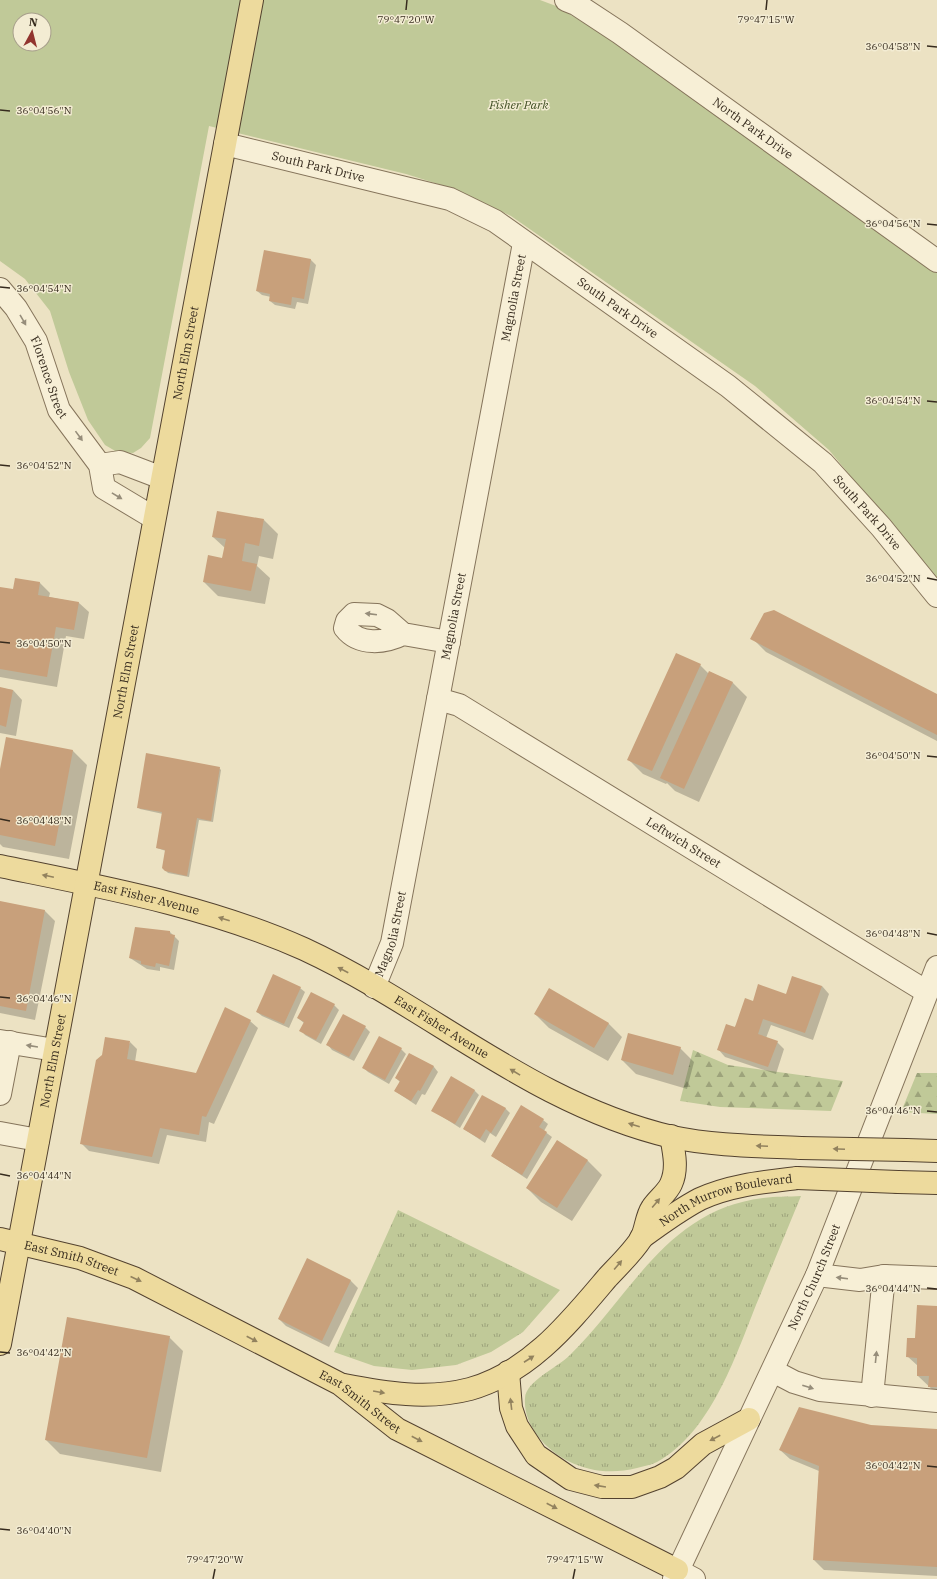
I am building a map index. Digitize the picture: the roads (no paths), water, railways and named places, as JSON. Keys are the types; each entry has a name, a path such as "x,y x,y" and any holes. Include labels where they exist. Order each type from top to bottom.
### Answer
{"main road":[{"name":"North Elm Street","path":"0,1344 10,1241 38,1140 252,0"},
{"name":"East Fisher Avenue","path":"0,866 86,884 200,911 305,950 374,987 529,1081 615,1120 671,1136 704,1143 801,1148 937,1151"},
{"path":"340,1384 384,1393 441,1394 471,1389 508,1372 541,1351 574,1317 641,1238 651,1209 671,1185 675,1160 671,1136"},
{"name":"North Murrow Boulevard","path":"641,1238 670,1217 701,1199 733,1188 762,1182 797,1178 937,1183"},
{"name":"East Smith Street","path":"10,1241 80,1258 134,1278 340,1384 397,1429 682,1576"},
{"path":"508,1372 512,1408 517,1426 536,1455 571,1479 602,1487 632,1487 660,1477 676,1468 703,1444 749,1419"}],"street":[{"name":"North Park Drive","path":"573,1 620,33 937,261"},
{"name":"South Park Drive","path":"225,144 450,199 495,221 728,386 823,463 881,527 937,596"},
{"name":"Magnolia Street","path":"374,987 392,943 524,242"},
{"name":"Florence Street","path":"0,289 16,308 36,341 60,410 100,465 104,488 154,518"},
{"path":"100,465 120,462 162,478"},
{"path":"403,634 449,642"},
{"name":"Leftwich Street","path":"438,699 459,705 927,992"},
{"name":"North Church Street","path":"682,1576 749,1419 773,1371 817,1275 937,969"},
{"path":"0,1094 5,1042 55,1050"},
{"path":"0,1133 38,1140"},
{"path":"817,1275 860,1280 884,1276 937,1278"},
{"path":"872,1396 884,1276"},
{"path":"773,1371 794,1382 820,1390 937,1401"}],"park label":[{"name":"Fisher Park","path":"519,105"}]}
